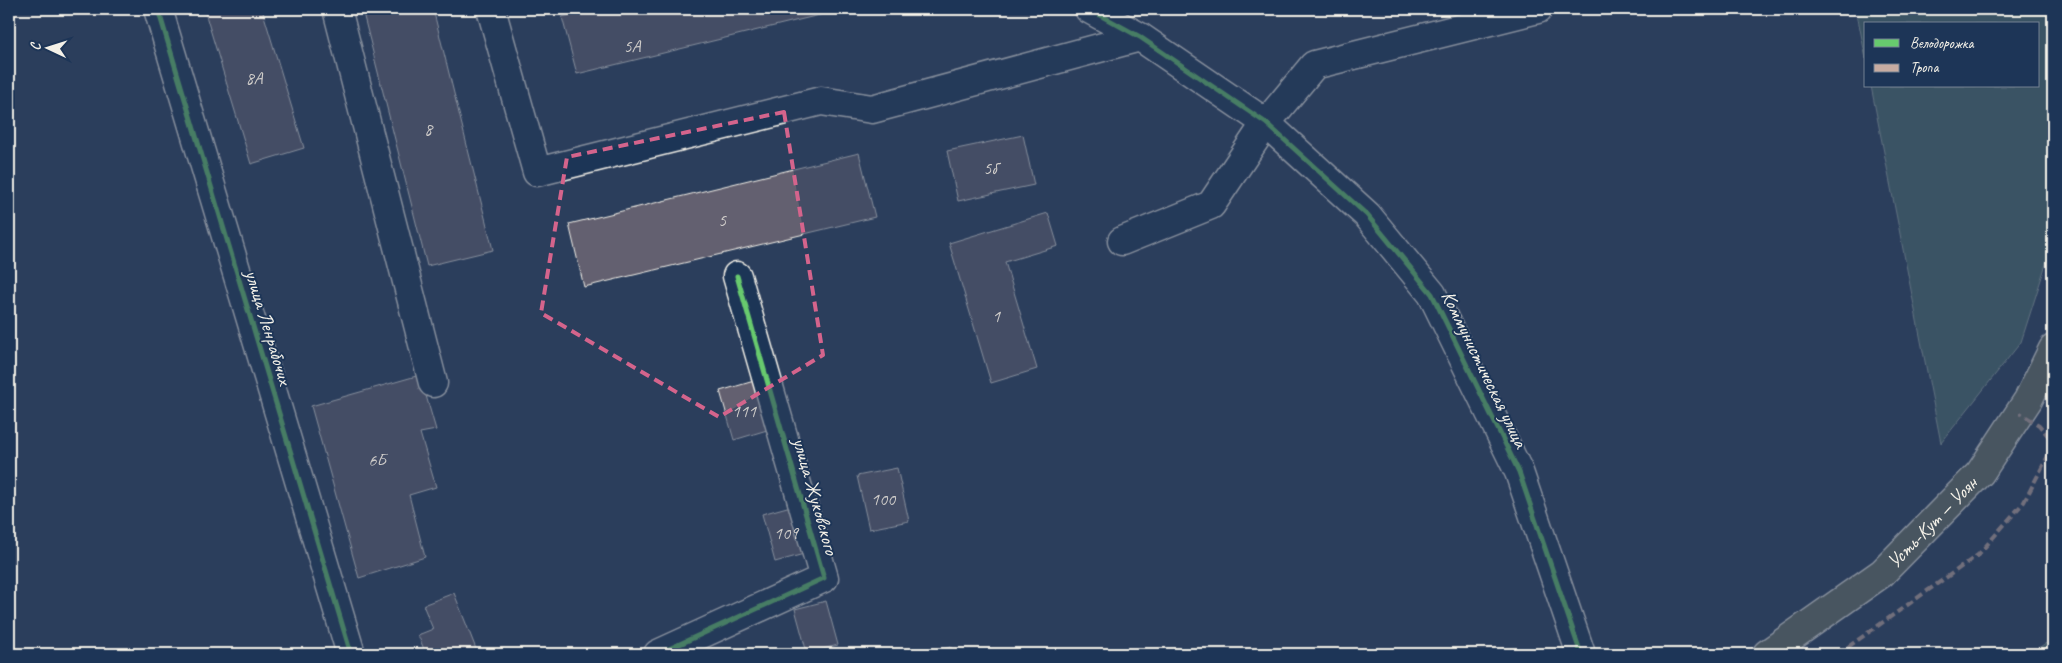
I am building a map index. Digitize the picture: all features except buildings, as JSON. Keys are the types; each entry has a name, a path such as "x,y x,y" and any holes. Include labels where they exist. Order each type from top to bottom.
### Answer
{"main road":[{"name":"Усть-Кут — Уоян","path":"1767,654 1882,573 1980,473 2028,400 2053,349"}],"street":[{"name":"улица Ленрабочих","path":"158,9 351,654"},
{"path":"337,9 433,383"},
{"path":"491,9 537,172 822,101 872,109 1140,37"},
{"name":"Коммунистическая улица","path":"1090,9 1140,37 1266,124 1367,215 1432,294 1519,472 1581,654"},
{"path":"1122,242 1211,206 1266,124 1314,65 1538,9"},
{"name":"улица Жуковского","path":"658,654 824,578 737,276"}],"highlighted area":[{"path":"784,112 823,355 719,417 541,313 567,157"}],"green space":[{"path":"1856,9 2053,9 2053,242 2021,342 1941,443 1871,88 2040,88 2040,22 1864,22 1864,49"},
{"path":"2053,639 2053,654 2028,654"}],"marked path":[{"path":"1838,654 1978,555 2024,502 2049,454 2049,437 2039,425 2020,413"}],"cycle path":[{"path":"158,9 351,654"},
{"path":"1089,9 1140,37 1266,123 1367,215 1432,294 1519,472 1581,654"},
{"path":"658,654 824,578 737,276"}]}
